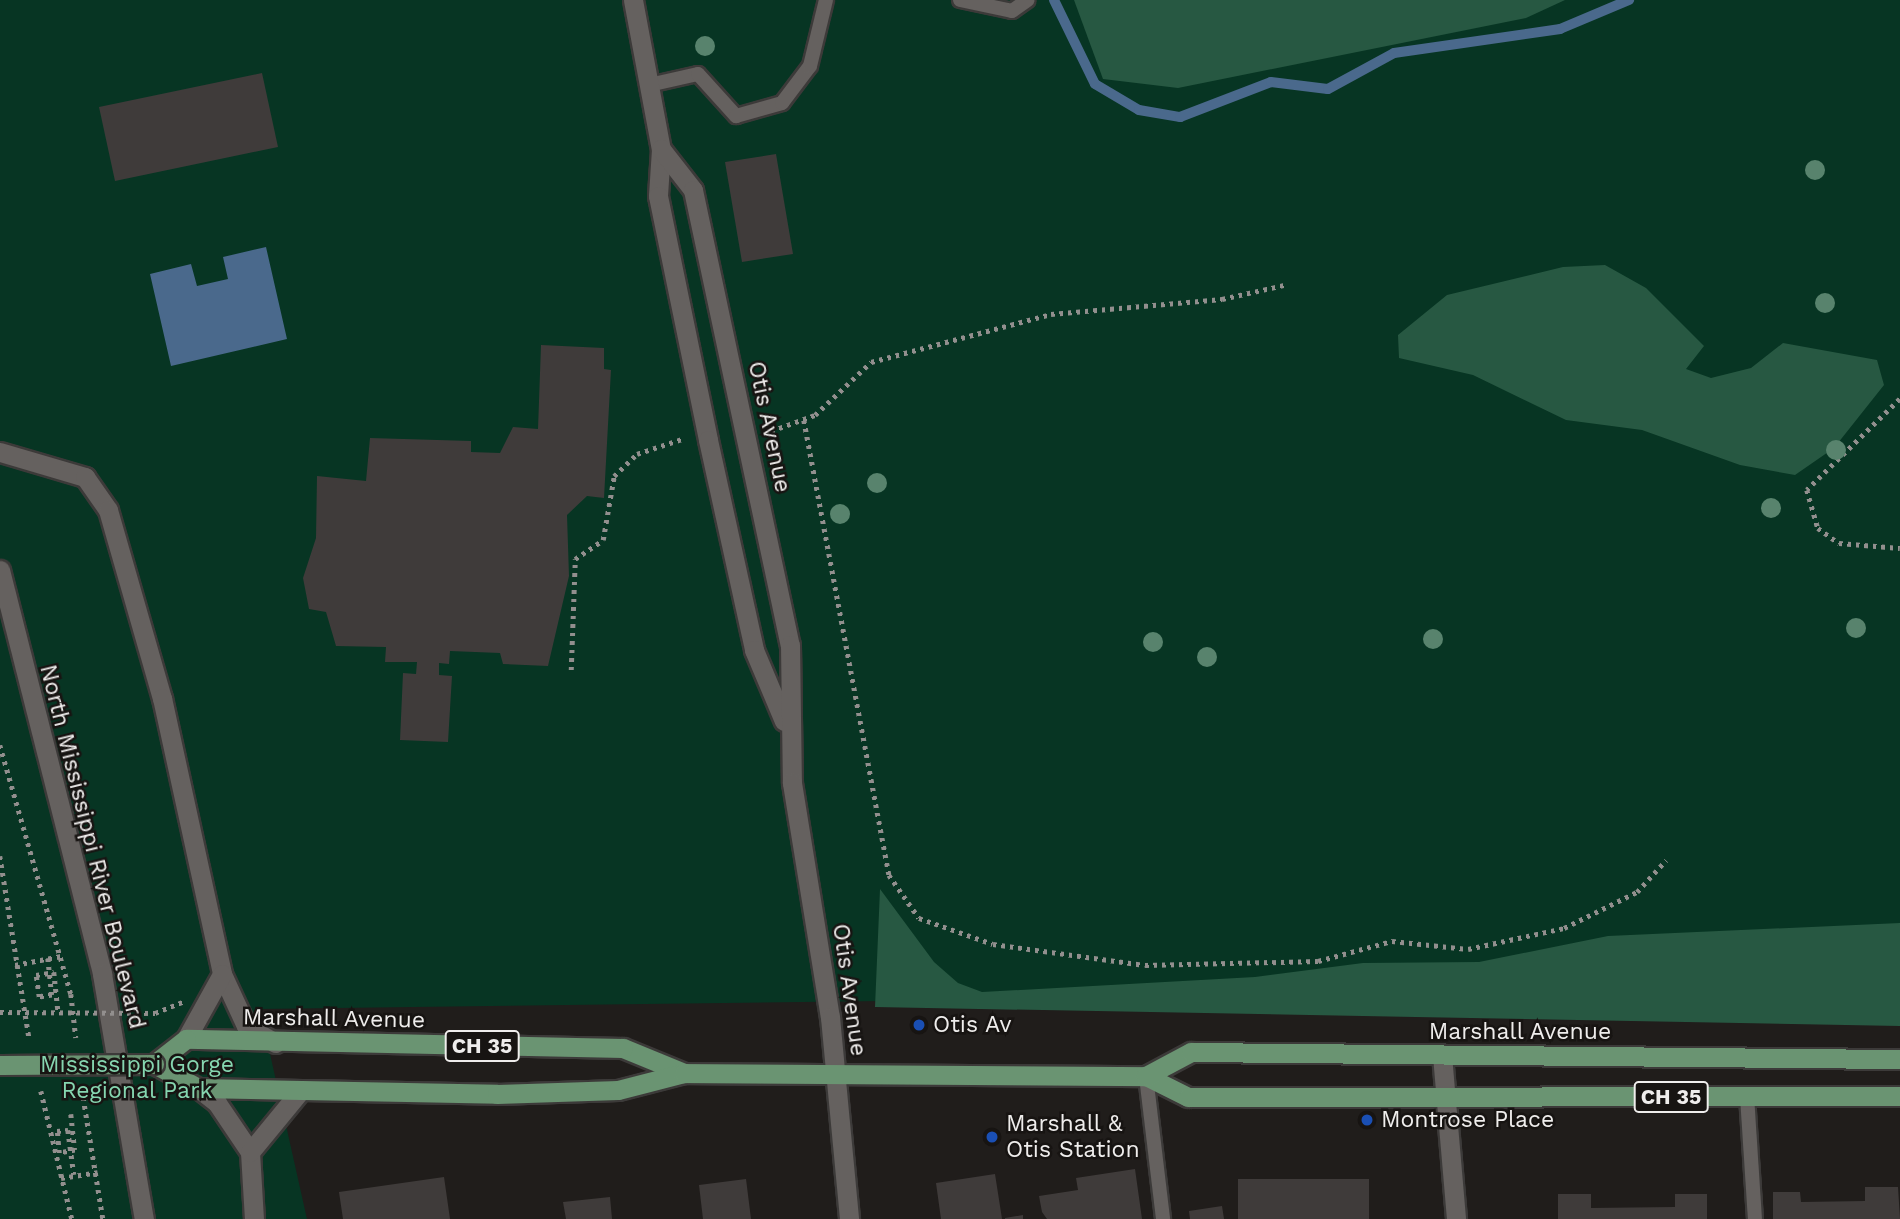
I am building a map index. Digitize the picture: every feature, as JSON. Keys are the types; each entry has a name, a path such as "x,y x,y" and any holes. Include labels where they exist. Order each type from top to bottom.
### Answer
{"main road":[{"name":"Marshall Avenue","path":"186,1039 275,1043 623,1048 684,1073"},
{"path":"154,1064 186,1039"},
{"name":"Marshall Avenue","path":"1146,1076 1191,1052 1900,1059"},
{"name":"Marshall Avenue","path":"0,1065 154,1064 198,1088 302,1090 618,1090 684,1073 1146,1076 1188,1097 1443,1100 1900,1096"}],"street":[{"name":"Otis Avenue","path":"633,0 661,149 658,196 708,440 754,650 787,728"},
{"name":"Otis Avenue","path":"661,149 693,190 790,645 787,728 836,1076 849,1219"},
{"path":"0,452 85,477 108,510 181,774 222,974 246,1026 275,1043"},
{"name":"North Mississippi River Boulevard","path":"0,570 102,974 144,1219"},
{"path":"186,1039 222,974"},
{"path":"1442,1055 1443,1100 1456,1219"},
{"path":"198,1088 217,1102 250,1152 254,1219"},
{"path":"250,1152 302,1090"}],"lane":[{"path":"649,85 698,74 736,116 782,103 810,66 826,0"},
{"path":"960,0 1012,11 1027,1"},
{"path":"1146,1076 1163,1219"},
{"path":"1747,1096 1755,1219"}],"path":[{"path":"746,434 804,420 871,362 1051,314 1222,299 1284,285"},
{"path":"1900,399 1807,490 1818,528 1839,543 1900,548"},
{"path":"804,420 889,876 919,918 993,944 1145,965 1318,961 1392,941 1468,949 1564,928 1636,892 1666,860"},
{"path":"571,670 575,559 603,540 614,476 637,454 680,439 708,440"},
{"path":"0,745 61,956 78,1049"},
{"path":"15,965 61,956"},
{"path":"48,958 49,971 51,983 52,995 39,997 36,975 45,974 54,972 58,1011"},
{"path":"0,1012 155,1013 185,1001"},
{"path":"81,1077 98,1172 103,1219"},
{"path":"71,1114 75,1150 67,1152 59,1153 57,1131 68,1130 70,1141 71,1152 73,1164 74,1175"},
{"path":"61,1178 98,1172"}],"green space":[{"name":"Mississippi Gorge Regional Park","path":"0,0 1900,0 1900,1015 884,1001 260,1009 307,1219 0,1219"},
{"path":"1074,0 1565,0 1526,18 1178,88 1103,79"},
{"path":"1605,265 1646,288 1704,346 1686,369 1711,378 1751,368 1783,343 1877,360 1884,385 1834,448 1795,475 1740,465 1642,430 1566,420 1473,375 1399,358 1398,335 1447,295 1563,267"},
{"path":"880,889 934,962 958,983 982,992 1255,977 1363,963 1479,962 1608,936 1900,923 1900,1026 875,1007"}],"water":[{"path":"266,247 287,339 171,366 150,274 191,264 197,286 228,279 223,257"}],"building":[{"path":"262,73 278,147 115,181 99,107"},
{"path":"776,154 793,254 742,262 725,162"},
{"path":"541,345 604,348 604,369 611,370 604,498 587,496 567,515 569,576 548,666 503,664 500,653 450,651 449,664 439,663 439,675 452,676 448,742 400,740 403,673 416,674 417,662 385,662 386,647 336,646 326,612 309,609 303,578 316,538 317,476 366,481 370,438 471,441 471,452 500,453 513,427 538,429"},
{"path":"1135,1169 1142,1219 1047,1219 1042,1212 1039,1196 1078,1190 1076,1178"},
{"path":"995,1174 1002,1219 941,1219 936,1183"},
{"path":"444,1177 450,1219 343,1219 339,1192"},
{"path":"746,1179 751,1219 703,1219 699,1185"},
{"path":"1238,1179 1369,1179 1369,1219 1238,1219"},
{"path":"1865,1187 1898,1187 1900,1219 1773,1219 1773,1192 1800,1192 1801,1202 1865,1201"},
{"path":"1558,1194 1591,1194 1591,1208 1675,1207 1675,1194 1707,1194 1707,1219 1558,1219"},
{"path":"610,1197 612,1219 566,1219 563,1202"},
{"path":"1222,1206 1224,1219 1190,1219 1189,1211"},
{"path":"1023,1215 1023,1219 1005,1219 1005,1218"}],"waterway":[{"path":"1054,0 1095,84 1139,110 1180,117 1271,82 1328,89 1394,53 1560,29 1629,0"}],"place":[{"name":"Otis Av","path":"919,1025"},
{"name":"Montrose Place","path":"1367,1120"},
{"name":"Marshall & Otis Station","path":"992,1137"}]}
